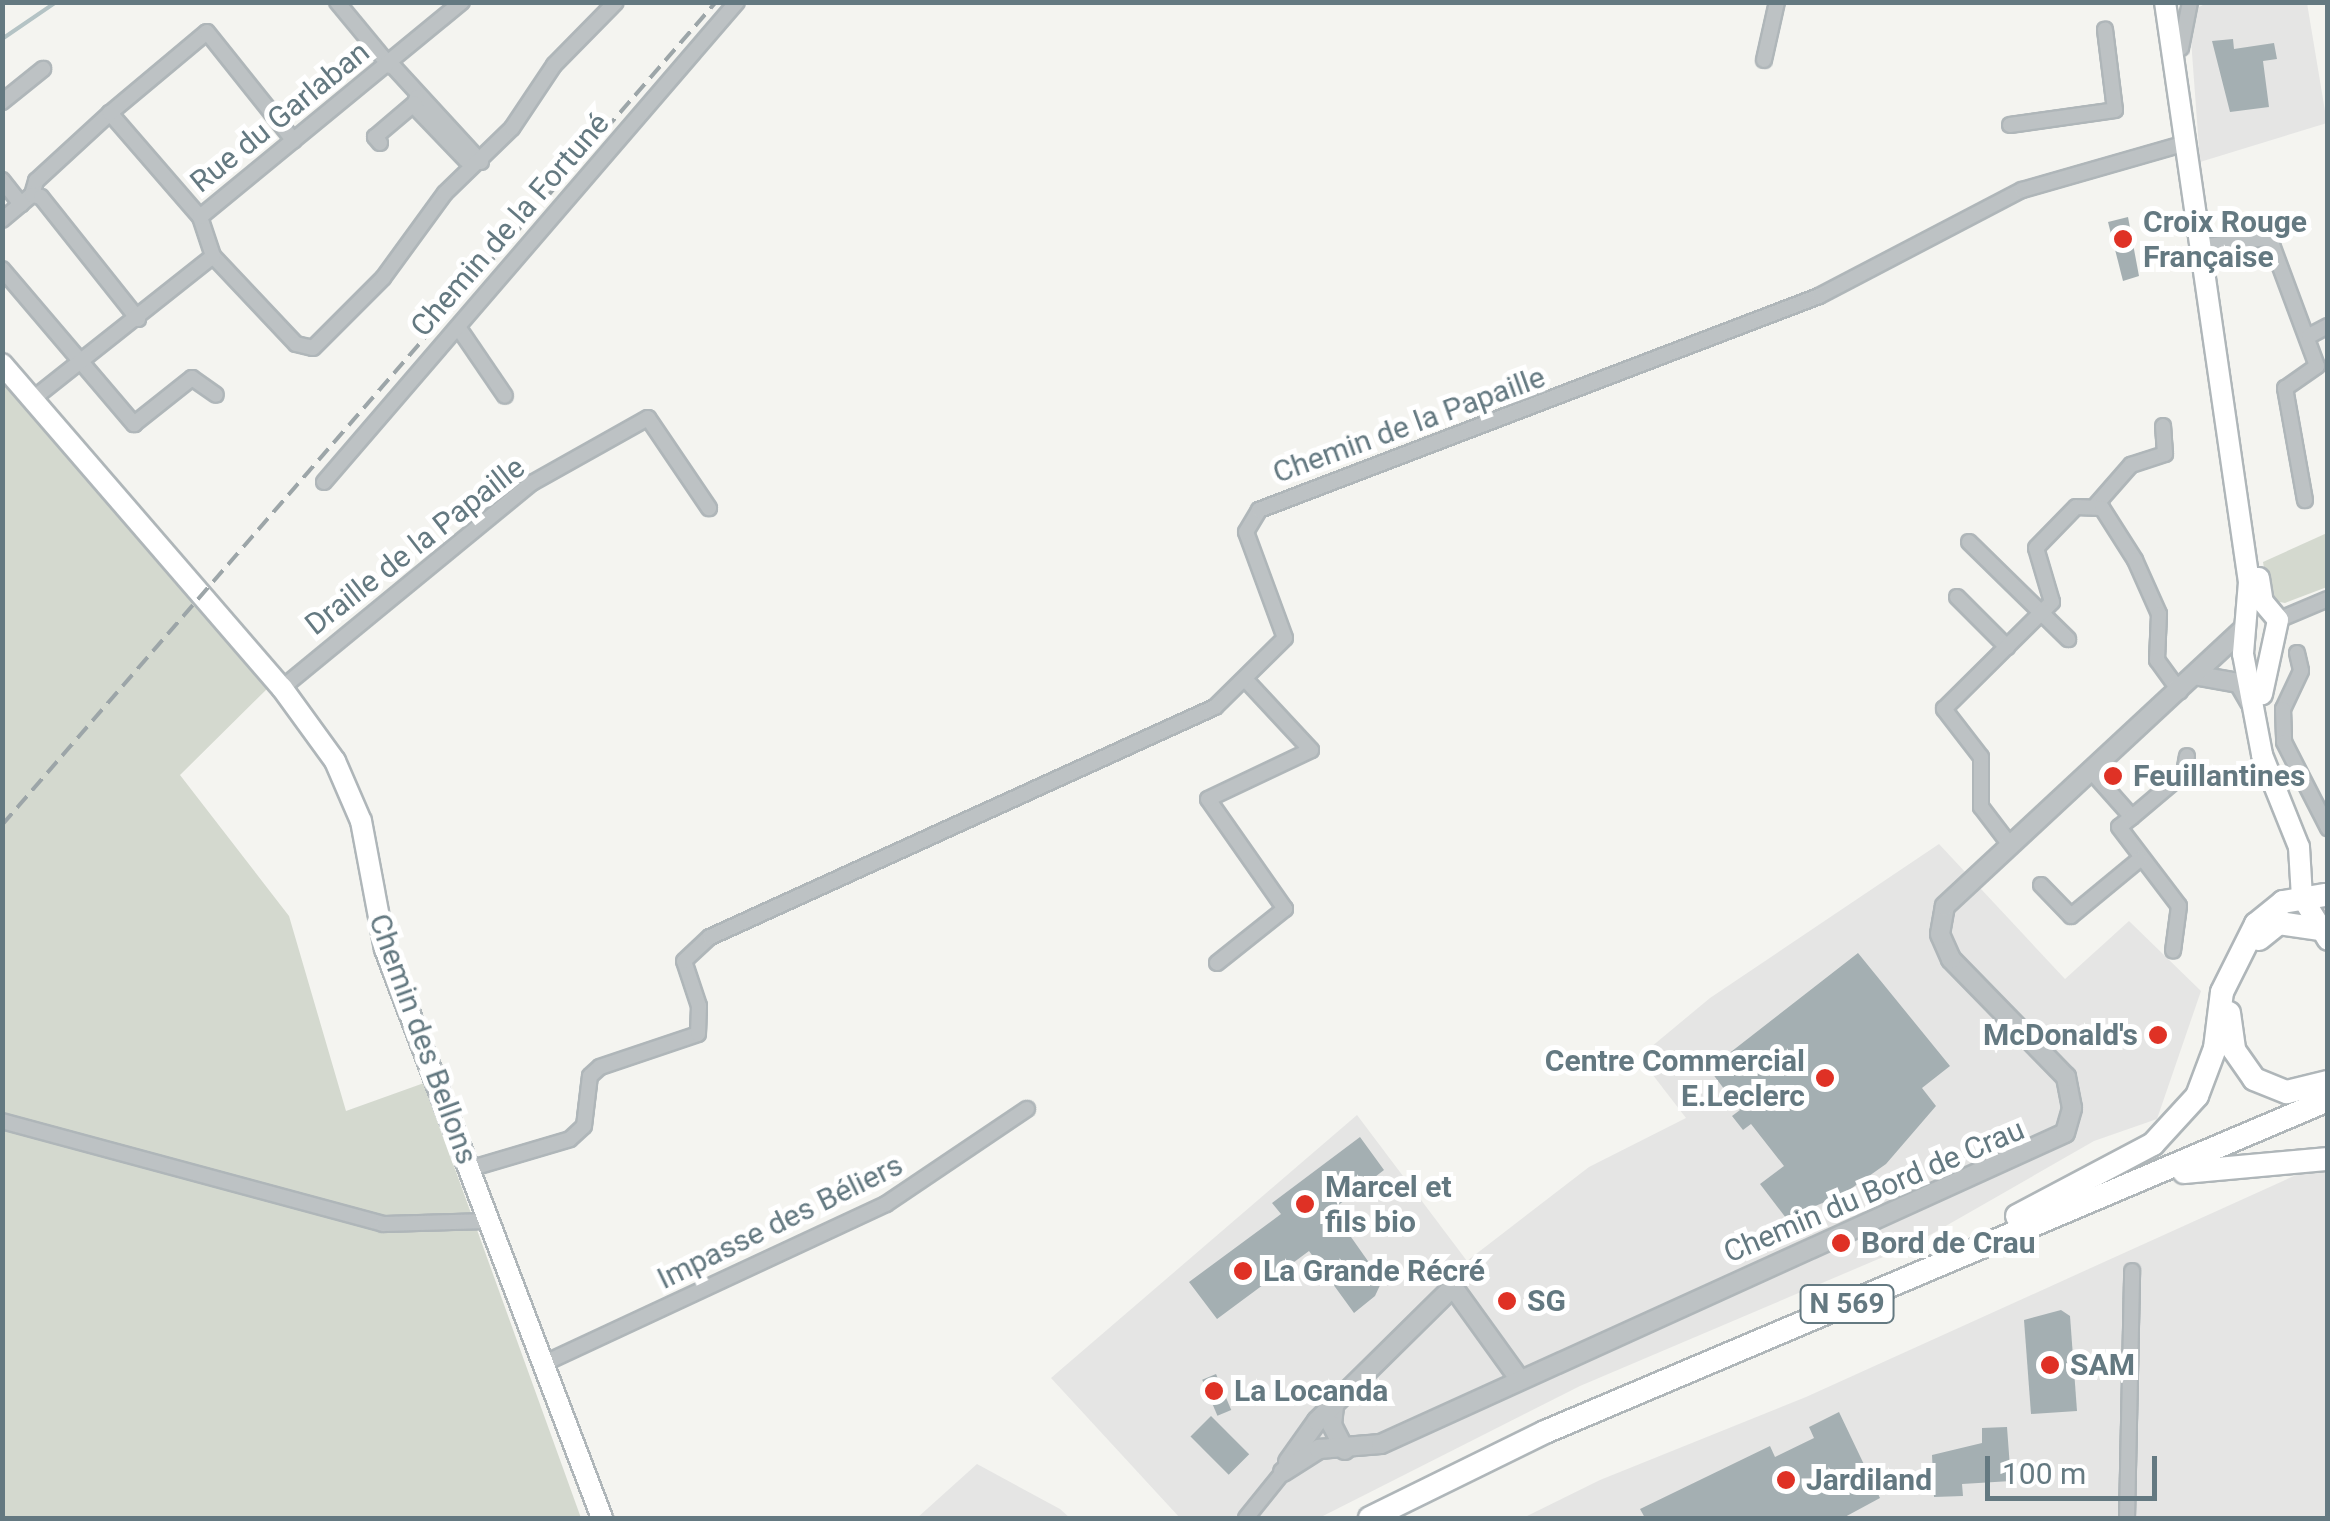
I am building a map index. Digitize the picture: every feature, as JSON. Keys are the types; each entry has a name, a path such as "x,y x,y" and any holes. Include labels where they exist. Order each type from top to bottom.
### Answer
{"main road":[{"path":"2170,2 2224,415 2268,616 2259,660 2256,721 2271,785 2299,847 2314,914"},
{"name":"Chemin des Bellons","path":"2,364 282,688 352,794 385,948 602,1518"},
{"path":"2268,616 2259,660 2268,744 2314,914"},
{"name":"N 569","path":"1764,1338 1827,1300 2016,1216 2153,1144 2196,1096 2236,953 2268,913 2314,914"},
{"path":"2314,914 2279,923 2249,949 2228,1026 2254,1079 2287,1092 2328,1082"},
{"name":"N 569","path":"1370,1518 1545,1432 2328,1100"},
{"name":"N 569","path":"2085,1202 2206,1165 2328,1160"}],"street":[{"path":"337,2 416,100 476,164"},
{"name":"Rue du Garlaban","path":"212,256 200,217 390,65 462,2"},
{"path":"34,398 83,364 212,256 296,344 313,348 383,278 420,222 476,164 554,64 616,2"},
{"name":"Chemin de la Fortuné","path":"324,482 737,2"},
{"path":"1764,60 1777,2"},
{"path":"2177,50 2190,2"},
{"path":"2010,125 2116,110 2105,30"},
{"path":"2,220 27,200 36,180 207,32 294,141"},
{"path":"2,102 42,69"},
{"path":"380,143 376,137 416,100"},
{"path":"110,113 200,217"},
{"name":"Chemin de la Papaille","path":"469,1169 570,1139 584,1126 590,1076 600,1067 698,1034 700,1006 684,961 710,937 1215,707 1285,638 1246,532 1259,510 1819,296 2022,190 2186,142"},
{"path":"2,180 27,200 138,319"},
{"path":"2200,246 2267,238 2309,336 2317,366 2285,388 2305,500"},
{"path":"2,269 134,424 192,378 216,395"},
{"path":"2309,336 2328,326"},
{"path":"458,327 505,396"},
{"name":"Draille de la Papaille","path":"282,688 532,482 648,418 709,508"},
{"path":"2010,845 1981,808 1981,756 1944,709 2052,602 2038,561 2040,537 2076,507 2095,506 2131,465 2165,454 2163,426"},
{"path":"2095,506 2134,560 2159,614 2157,660 2180,692"},
{"path":"1968,542 2068,639"},
{"path":"1958,597 2007,647"},
{"path":"2328,599 2268,616 2297,653 2301,671 2283,709 2284,742 2328,828"},
{"name":"Chemin du Bord de Crau","path":"1283,1472 1320,1448 1346,1450 1382,1444 1518,1377 2065,1133 2072,1108 2066,1077 1960,971 1940,934 1945,906 2268,616"},
{"path":"2259,660 2297,653"},
{"name":"Chemin du Bord de Crau","path":"2198,676 2259,660"},
{"path":"2198,676 2239,682 2256,721"},
{"path":"1217,963 1285,909 1208,799 1311,750 1246,680"},
{"path":"2173,951 2179,906 2119,827 2184,773 2188,756"},
{"path":"2092,772 2132,816"},
{"path":"2041,885 2072,916 2140,859"},
{"name":"Impasse des Béliers","path":"545,1364 886,1204 1027,1109"},
{"path":"2,1121 383,1224 490,1221"},
{"path":"2127,1518 2132,1272"},
{"name":"Chemin du Bord de Crau","path":"1246,1518 1334,1406 1453,1286 1518,1377"},
{"path":"1334,1406 1332,1425 1346,1450"}],"shaded area":[{"path":"2207,3 2307,3 2327,123 2200,162 2189,12"},
{"path":"2,382 268,688 180,775 289,916 346,1111 424,1083 581,1518 3,1518"},
{"path":"2327,533 2327,587 2285,603 2269,600 2263,562"},
{"path":"1939,844 2065,979 2129,921 2201,991 2157,1119 2094,1141 1916,1243 1580,1386 1319,1518 1180,1518 1051,1378 1357,1115 1467,1261 1589,1167 1686,1118 1639,1057 1710,998"},
{"path":"2327,1161 2327,1518 1523,1518 1600,1480 1806,1397"},
{"path":"977,1464 1060,1509 1070,1518 917,1518"}],"building":[{"path":"2233,39 2234,49 2274,43 2277,59 2263,61 2269,107 2230,112 2212,41"},
{"name":"Croix Rouge Française","path":"2128,217 2139,276 2123,281 2108,222"},
{"name":"Centre Commercial E.Leclerc","path":"1858,953 1950,1066 1922,1088 1936,1106 1886,1164 1842,1195 1786,1218 1760,1184 1784,1166 1751,1124 1743,1130 1732,1116 1740,1110 1709,1069"},
{"path":"1360,1137 1384,1170 1332,1210 1382,1281 1375,1296 1354,1313 1309,1251 1217,1319 1189,1282 1281,1214 1272,1203"},
{"name":"SAM","path":"2061,1310 2070,1316 2077,1411 2031,1414 2024,1320"},
{"name":"La Locanda","path":"1216,1374 1231,1410 1217,1416 1202,1380"},
{"name":"Jardiland","path":"1839,1412 1880,1498 1843,1518 1645,1518 1640,1509 1770,1446 1775,1457 1814,1438 1809,1427"},
{"path":"1211,1416 1249,1454 1229,1475 1190,1437"},
{"path":"2007,1427 2011,1481 1962,1484 1963,1496 1934,1497 1932,1455 1982,1443 1982,1428"}],"waterway":[{"path":"2,39 56,2"}],"railway":[{"path":"2,825 716,2"}],"place":[{"name":"Croix Rouge Française","path":"2123,239"},
{"name":"Feuillantines","path":"2113,776"},
{"name":"McDonald's","path":"2158,1035"},
{"name":"Centre Commercial E.Leclerc","path":"1825,1078"},
{"name":"Marcel et fils bio","path":"1305,1204"},
{"name":"Bord de Crau","path":"1841,1243"},
{"name":"La Grande Récré","path":"1243,1271"},
{"name":"SG","path":"1507,1301"},
{"name":"SAM","path":"2050,1365"},
{"name":"La Locanda","path":"1214,1391"},
{"name":"Jardiland","path":"1786,1480"}]}
